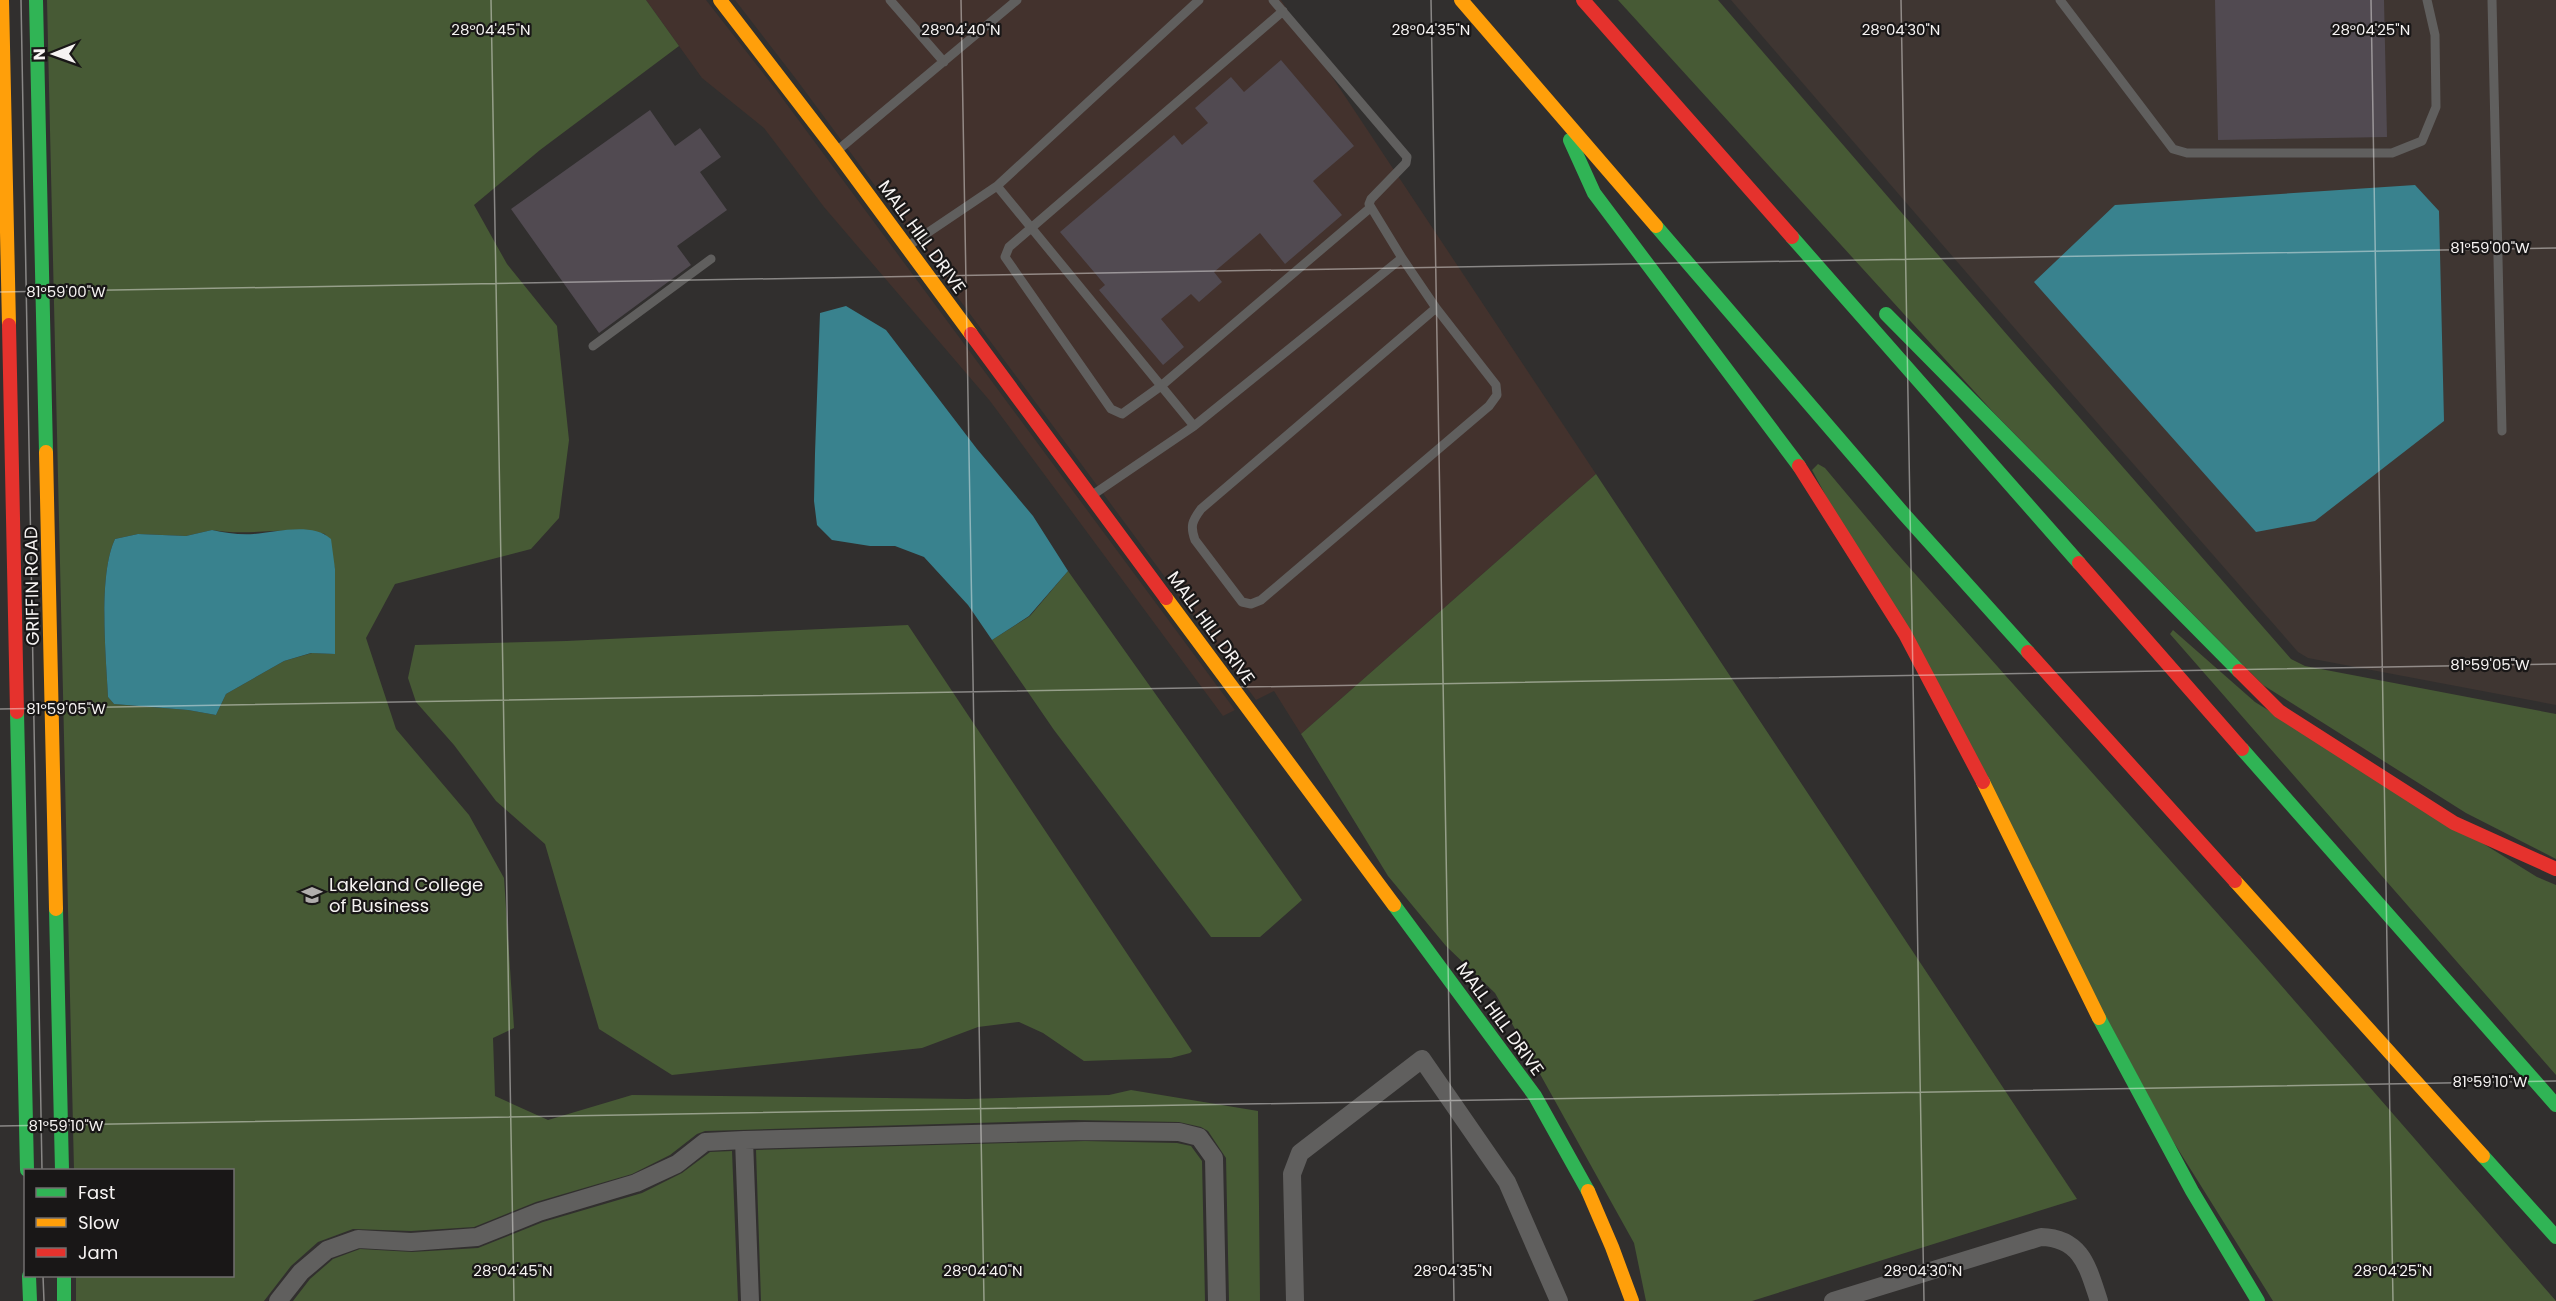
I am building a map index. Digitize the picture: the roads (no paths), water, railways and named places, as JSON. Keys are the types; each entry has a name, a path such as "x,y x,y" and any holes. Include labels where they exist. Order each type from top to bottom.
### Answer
{"main road":[{"name":"GRIFFIN ROAD","path":"2,0 3,138 27,1169"},
{"name":"GRIFFIN ROAD","path":"36,0 62,1169"},
{"name":"MALL HILL DRIVE","path":"720,0 836,152 1534,1096 1577,1167 1598,1210 1632,1301"},
{"path":"1461,0 1903,513 2556,1237"},
{"path":"1583,0 2556,1105"},
{"path":"1647,72 1815,243"},
{"path":"1554,106 1594,194 1805,474 1905,634 1990,795 2110,1040 2192,1191 2258,1301"},
{"path":"1874,302 2279,711 2454,823 2556,869"},
{"path":"29,1277 30,1301"},
{"path":"64,1277 64,1301"}],"street":[{"path":"1295,1301 1292,1174 1300,1153 1422,1059 1507,1182 1559,1301"},
{"path":"278,1301 301,1272 327,1250 358,1239 411,1242 477,1237 539,1212 636,1183 677,1164 705,1142 1085,1131 1179,1132 1199,1137 1214,1158 1217,1301"},
{"path":"744,1140 750,1301"},
{"path":"1833,1301 2041,1238 2062,1241 2073,1247 2084,1258 2098,1301"}],"lane":[{"path":"890,0 944,62"},
{"path":"836,152 1017,0"},
{"path":"906,247 997,186 1199,0"},
{"path":"1273,0 1407,156 1406,163 1371,199 1370,208 1436,308 1496,385 1497,395 1489,406 1261,600 1251,604 1242,602 1195,540 1191,528 1193,520 1201,509 1436,308"},
{"path":"2060,0 2173,149 2187,153 2392,153 2422,141 2436,107 2435,35 2427,0"},
{"path":"2492,0 2502,430"},
{"path":"1283,11 1006,249 1005,257 1111,409 1116,413 1127,412 1161,386 1370,208"},
{"path":"997,186 1194,426"},
{"path":"1091,496 1194,426 1402,258"},
{"path":"593,346 711,259"}],"water":[{"path":"2415,185 2439,211 2444,421 2315,521 2256,532 2034,282 2115,205"},
{"path":"846,306 886,330 977,449 1033,516 1068,571 1029,616 992,640 968,605 924,557 895,546 870,546 832,540 817,525 814,501 820,313"},
{"path":"304,529 323,534 331,539 335,569 335,654 311,653 284,661 226,694 216,715 188,710 114,704 108,697 104,616 106,573 115,539 138,534 186,536 212,530 248,534"}],"place":[{"name":"Lakeland College of Business","path":"312,895"}]}
